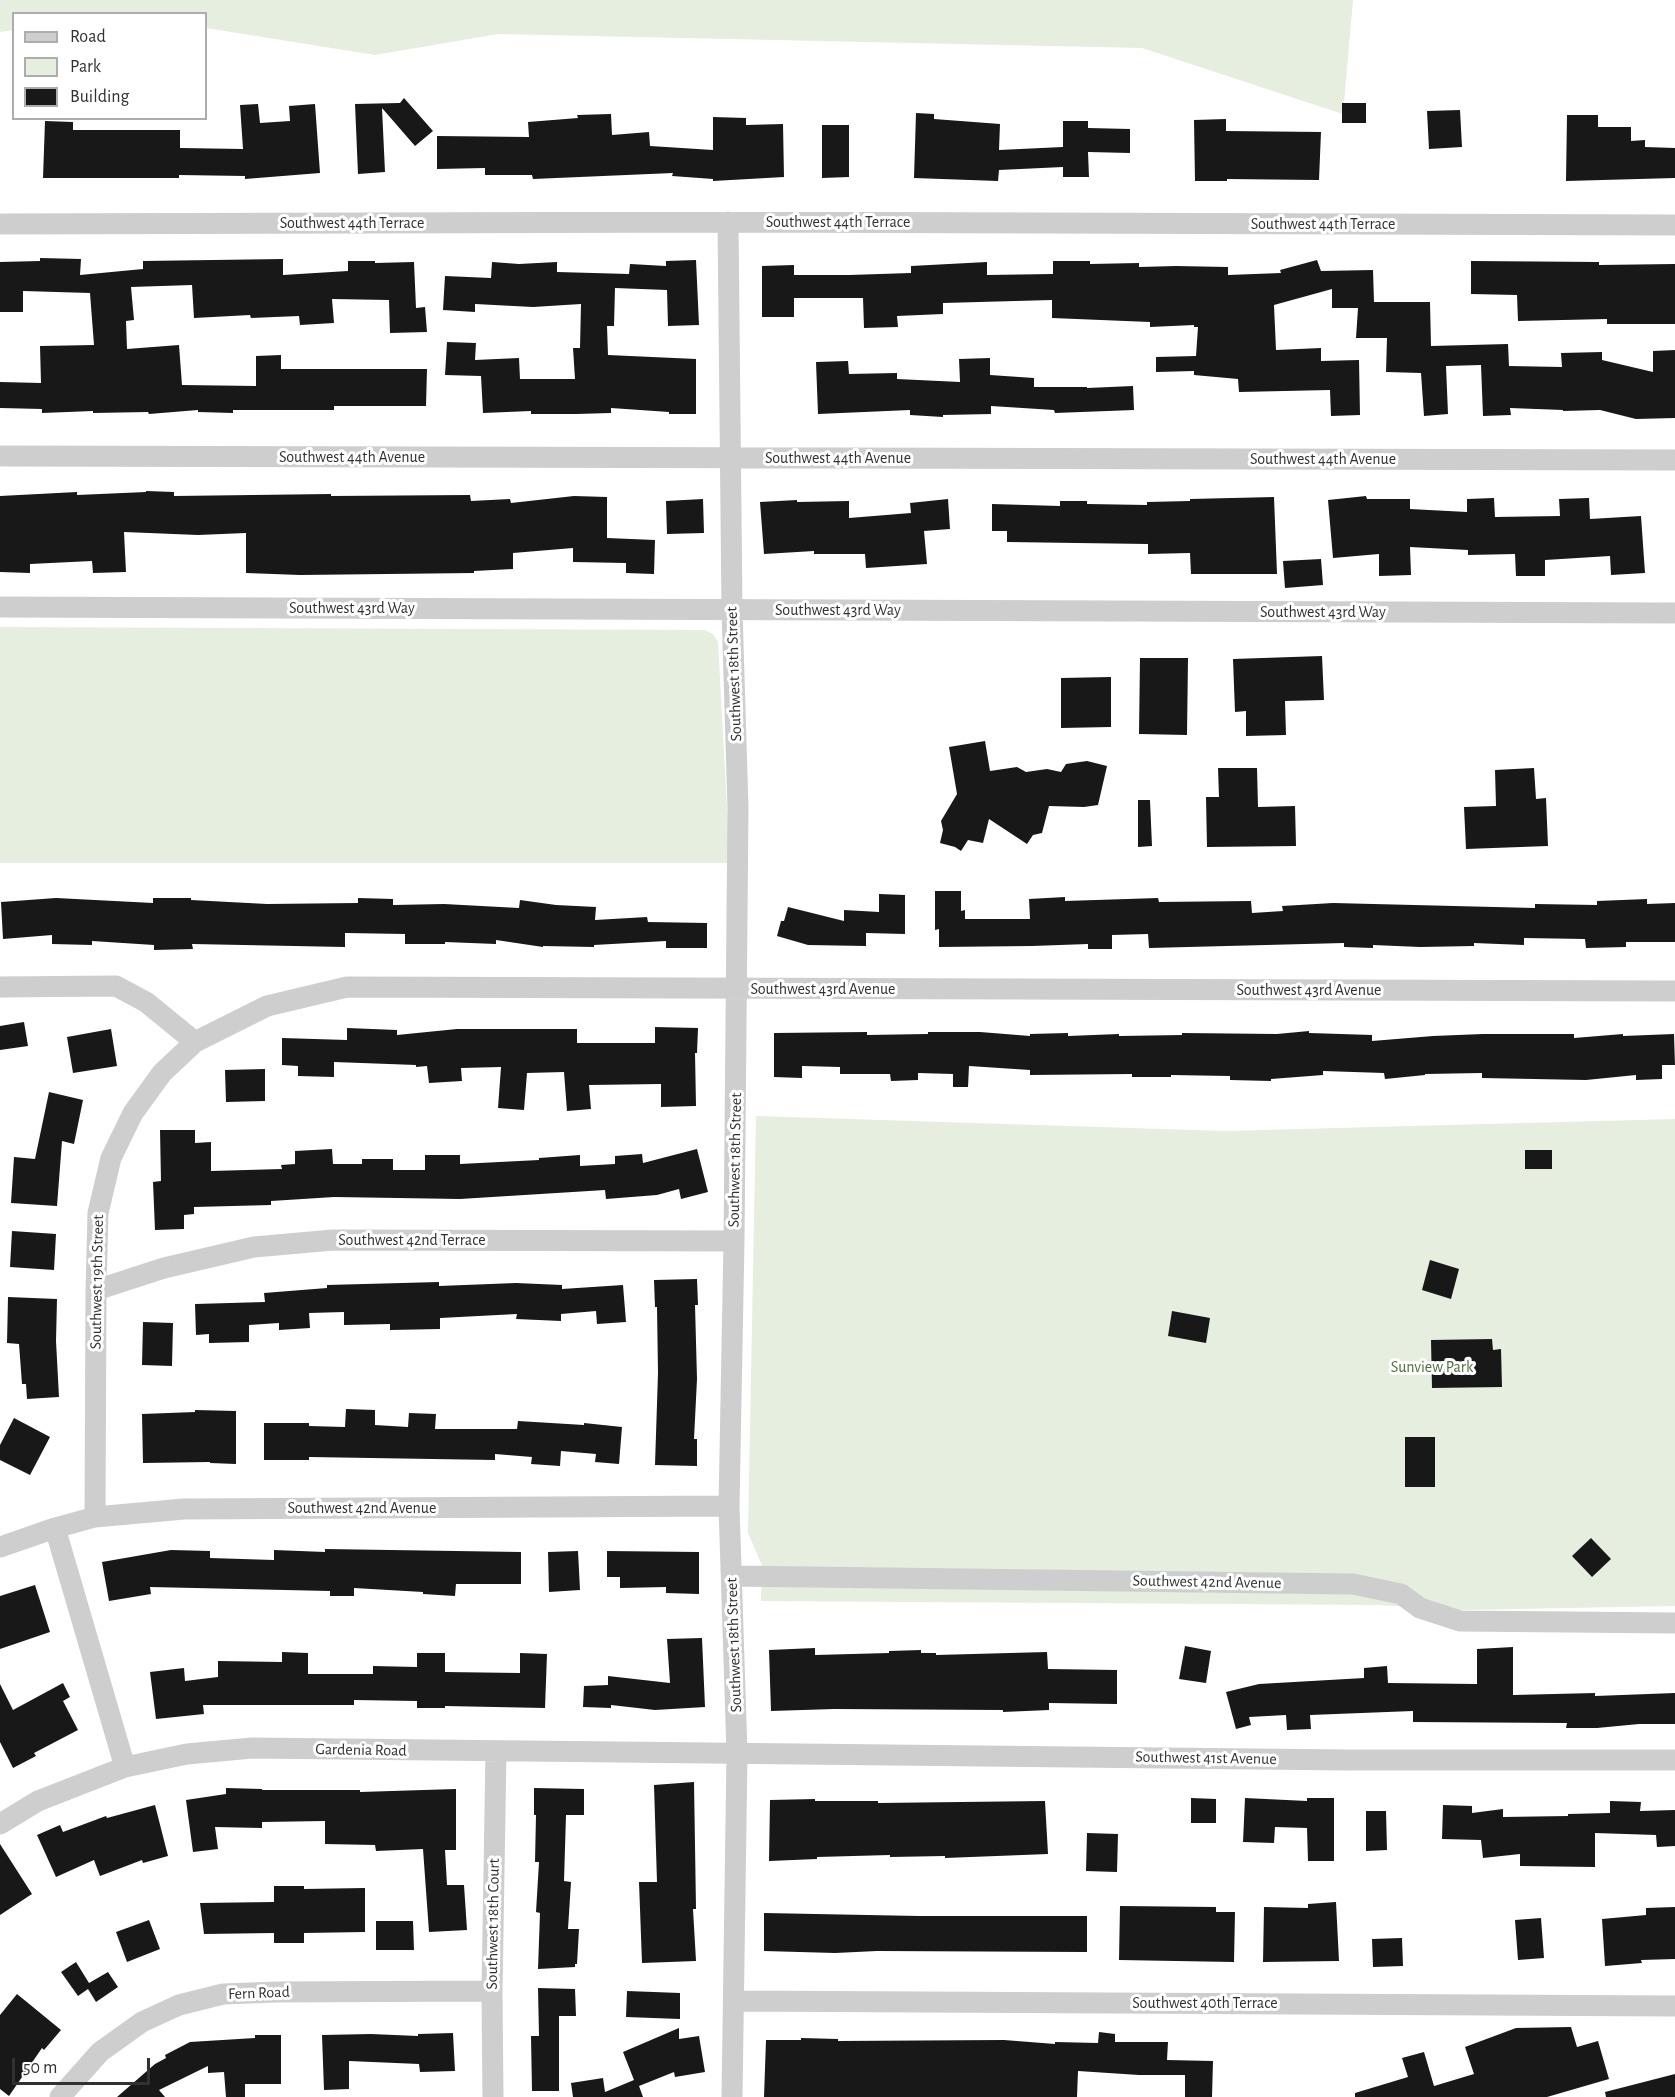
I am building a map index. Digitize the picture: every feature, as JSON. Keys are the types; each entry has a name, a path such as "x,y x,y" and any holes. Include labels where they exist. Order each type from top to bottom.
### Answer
{"street":[{"name":"Southwest 44th Terrace","path":"0,224 728,222 1675,225"},
{"name":"Southwest 18th Street","path":"728,222 732,610 738,808 738,989 729,1506 737,1753 732,2097"},
{"name":"Southwest 44th Avenue","path":"0,456 1675,460"},
{"name":"Southwest 43rd Way","path":"0,607 1675,613"},
{"path":"0,987 116,987 146,1002 195,1042"},
{"name":"Southwest 43rd Avenue","path":"195,1042 267,1006 347,987 1675,991"},
{"name":"Southwest 19th Street","path":"95,1517 98,1213 111,1158 133,1113 162,1073 195,1042"},
{"name":"Southwest 42nd Terrace","path":"96,1290 164,1268 254,1247 333,1240 734,1241"},
{"name":"Southwest 42nd Avenue","path":"0,1547 95,1517 184,1509 729,1506"},
{"path":"55,1528 125,1767"},
{"name":"Southwest 42nd Avenue","path":"732,1576 1353,1584 1401,1594 1420,1608 1460,1621 1675,1623"},
{"name":"Gardenia Road","path":"0,1824 38,1801 125,1767 187,1754 252,1748 737,1753"},
{"name":"Southwest 18th Court","path":"493,2097 492,1990 496,1751"},
{"name":"Southwest 41st Avenue","path":"737,1753 1347,1760 1675,1760"},
{"name":"Fern Road","path":"60,2097 100,2052 142,2022 179,2005 223,1994 492,1990"},
{"name":"Southwest 40th Terrace","path":"734,2001 1675,2006"}],"green space":[{"path":"0,0 1353,0 1343,114 1142,48 498,34 375,55 207,28 207,12 12,12 12,30 0,32"},
{"path":"0,627 704,630 713,634 718,642 730,863 0,863"},
{"name":"Sunview Park","path":"756,1116 1224,1131 1675,1119 1675,1606 1461,1610 1376,1605 761,1601 762,1565 748,1533"}],"building":[{"path":"404,98 433,131 415,146 382,108 385,172 358,174 355,104 400,103"},
{"path":"1342,103 1366,103 1366,123 1342,123"},
{"path":"258,104 260,123 290,121 289,106 315,104 320,173 245,179 245,176 179,175 179,178 43,178 45,121 73,122 73,130 180,130 180,148 243,149 240,105"},
{"path":"1460,110 1462,147 1429,149 1427,111"},
{"path":"916,113 934,114 934,119 1000,124 999,150 1063,147 1063,121 1088,121 1088,128 1130,129 1130,153 1088,152 1089,177 1063,177 1063,167 999,170 998,181 914,178"},
{"path":"611,114 612,135 649,132 650,146 713,150 713,117 746,118 746,125 783,124 784,177 713,181 713,179 672,176 673,173 533,179 532,175 485,175 485,168 437,169 437,136 529,137 528,122 578,118 577,115"},
{"path":"1567,115 1598,115 1598,127 1631,127 1631,141 1645,140 1645,147 1675,148 1675,178 1566,181"},
{"path":"1226,119 1226,131 1321,132 1319,180 1195,181 1194,120"},
{"path":"822,125 849,125 849,177 822,178"},
{"path":"40,258 81,259 80,275 143,269 143,261 283,259 283,275 348,271 348,261 414,262 416,308 425,307 427,332 390,333 389,300 332,299 334,323 300,325 299,316 251,318 250,315 194,318 192,285 131,287 134,320 126,321 127,349 179,345 182,385 256,386 256,356 281,355 281,369 427,369 426,406 334,406 334,410 233,410 233,413 198,412 198,410 149,414 148,412 93,413 93,411 42,413 42,409 0,408 0,382 41,383 40,346 94,345 90,293 23,291 23,312 0,312 0,262 40,261"},
{"path":"696,260 699,325 668,326 667,290 615,288 614,326 607,326 608,355 696,359 696,414 669,414 669,412 611,408 611,413 531,414 531,411 483,413 481,376 445,375 447,342 476,343 475,360 519,358 520,379 575,379 573,348 580,348 581,304 533,307 475,304 475,312 443,310 445,276 491,278 492,262 519,264 557,262 557,272 629,274 630,264 666,266 666,261"},
{"path":"1317,260 1321,271 1373,270 1374,302 1430,302 1431,346 1508,344 1509,366 1562,367 1561,353 1602,352 1602,360 1653,372 1653,351 1675,350 1675,418 1636,419 1600,410 1563,411 1510,408 1511,415 1483,416 1481,365 1446,366 1448,414 1424,416 1421,373 1386,372 1387,338 1356,338 1358,308 1332,308 1332,289 1274,305 1276,350 1321,348 1321,361 1359,360 1360,415 1331,416 1330,390 1239,392 1238,379 1194,375 1194,371 1156,372 1156,357 1196,356 1198,327 1194,325 1150,327 1150,322 1052,318 1052,300 943,303 943,314 897,316 898,327 864,328 863,298 794,298 794,317 762,317 762,266 794,265 794,275 849,275 911,273 911,266 987,262 987,275 1053,274 1053,261 1090,261 1090,264 1139,263 1139,267 1228,267 1228,275 1281,273 1280,270"},
{"path":"1471,261 1599,262 1599,265 1675,264 1675,324 1607,324 1607,319 1518,321 1517,295 1471,294"},
{"path":"990,358 990,375 1034,378 1034,387 1133,386 1134,410 1055,413 1054,410 991,406 991,414 943,415 943,417 910,415 910,410 818,414 816,362 848,361 849,374 897,373 897,379 960,382 959,359"},
{"path":"174,492 174,496 470,495 471,501 510,499 511,503 574,496 607,497 607,538 655,540 654,574 626,573 626,563 573,562 573,548 513,553 513,569 474,571 474,573 300,575 246,573 246,533 198,535 124,532 126,572 93,573 92,561 30,564 30,573 0,572 0,496"},
{"path":"1366,496 1367,499 1410,499 1410,509 1467,512 1467,499 1494,498 1495,517 1560,516 1559,499 1589,498 1590,519 1641,516 1645,573 1611,575 1610,556 1545,560 1545,576 1516,576 1515,554 1468,555 1468,550 1410,547 1411,575 1379,576 1379,554 1333,558 1328,500"},
{"path":"1274,497 1277,574 1191,574 1190,553 1148,554 1148,544 1007,542 1007,531 992,531 992,504 1060,506 1060,501 1087,501 1087,504 1147,505 1147,502 1190,501 1190,499"},
{"path":"703,499 704,533 667,534 666,501"},
{"path":"948,499 950,529 924,531 927,564 866,568 865,554 814,554 814,551 764,554 760,502 849,501 849,518 911,513 910,503"},
{"path":"1321,559 1323,585 1285,588 1283,561"},
{"path":"1322,656 1324,700 1285,701 1286,735 1246,736 1246,711 1235,712 1233,659"},
{"path":"1140,658 1188,658 1187,735 1139,734"},
{"path":"1111,677 1111,727 1061,728 1061,678"},
{"path":"985,741 990,771 1017,767 1026,772 1047,769 1061,772 1066,764 1087,761 1107,766 1098,805 1049,806 1042,833 1033,835 1027,844 989,819 983,843 968,840 961,851 940,843 943,830 941,821 957,794 949,747"},
{"path":"1218,768 1257,768 1258,807 1295,806 1296,846 1207,847 1206,797 1219,797"},
{"path":"1534,768 1536,799 1546,798 1548,846 1466,849 1464,807 1496,806 1495,770"},
{"path":"1138,800 1150,800 1152,846 1138,847"},
{"path":"935,891 961,891 961,911 965,910 965,919 1030,919 1029,899 1065,897 1065,901 1158,898 1159,902 1251,901 1252,913 1283,911 1282,906 1333,903 1535,908 1535,904 1597,905 1597,901 1647,899 1647,904 1675,903 1675,942 1626,942 1626,947 1586,948 1585,939 1524,938 1524,945 1474,943 1474,946 1420,947 1373,945 1373,948 1344,947 1344,943 1149,948 1148,934 1112,935 1112,949 1088,949 1088,944 939,947 939,929 935,930"},
{"path":"879,894 905,895 905,934 866,933 866,946 808,945 777,936 788,907 844,921 844,910 879,912"},
{"path":"56,898 153,903 153,898 191,898 191,900 267,904 358,903 358,898 393,899 393,905 444,904 519,908 520,900 596,907 595,920 647,917 648,922 707,923 707,948 666,948 666,941 594,945 594,947 543,947 496,940 496,944 445,942 445,944 405,944 405,934 345,933 345,947 192,944 193,949 154,950 154,945 92,941 92,945 52,944 52,935 3,939 1,902"},
{"path":"24,1022 28,1046 0,1050 0,1026"},
{"path":"655,1027 698,1028 697,1053 695,1053 696,1106 661,1107 661,1084 589,1085 591,1109 567,1111 564,1072 527,1073 524,1110 498,1108 501,1067 461,1068 462,1081 429,1083 427,1066 334,1062 334,1077 298,1076 298,1066 282,1065 282,1038 347,1040 347,1028 397,1030 397,1035 457,1029 577,1029 577,1043 655,1043"},
{"path":"111,1029 117,1066 73,1073 67,1037"},
{"path":"1309,1031 1309,1033 1372,1035 1372,1041 1483,1034 1574,1034 1574,1038 1623,1034 1623,1036 1674,1034 1675,1065 1662,1065 1662,1079 1636,1080 1636,1075 1586,1080 1482,1078 1482,1073 1425,1074 1385,1079 1384,1073 1323,1071 1323,1075 1271,1079 1271,1081 1230,1080 1230,1076 1030,1075 1030,1070 969,1066 968,1087 953,1087 953,1074 918,1073 918,1080 891,1081 890,1074 840,1074 840,1067 802,1066 802,1078 774,1077 774,1033 867,1032 867,1035 980,1032 1030,1036 1030,1034 1068,1033 1068,1036 1119,1034 1119,1036 1182,1035 1182,1033 1277,1034"},
{"path":"265,1069 265,1101 226,1102 225,1070"},
{"path":"49,1092 83,1100 74,1144 62,1141 57,1206 11,1203 14,1157 35,1159"},
{"path":"160,1130 195,1130 195,1143 211,1142 211,1171 282,1169 281,1165 295,1164 295,1151 332,1149 333,1164 362,1164 362,1159 393,1159 393,1170 425,1170 425,1155 460,1155 460,1164 539,1160 539,1158 580,1155 580,1166 615,1164 615,1156 642,1154 643,1163 697,1149 708,1192 681,1199 679,1189 657,1195 606,1199 605,1190 460,1199 334,1197 271,1201 271,1205 194,1207 194,1214 184,1215 184,1229 155,1230 153,1182 161,1181"},
{"path":"1525,1150 1552,1150 1552,1169 1525,1169"},
{"path":"12,1231 56,1234 54,1270 10,1267"},
{"path":"1430,1260 1459,1269 1451,1299 1422,1290"},
{"path":"697,1279 698,1305 695,1305 697,1379 694,1439 697,1439 697,1466 655,1465 658,1373 657,1307 655,1307 654,1280"},
{"path":"439,1282 439,1286 516,1283 562,1285 562,1289 623,1285 626,1322 597,1324 596,1311 561,1314 561,1321 516,1319 517,1314 440,1318 440,1329 390,1330 390,1324 344,1325 344,1312 309,1313 310,1328 279,1330 279,1323 249,1325 249,1342 209,1343 209,1334 196,1335 195,1304 265,1302 264,1293 327,1288 327,1285"},
{"path":"8,1297 57,1299 56,1341 59,1397 27,1399 26,1384 22,1384 19,1344 7,1343"},
{"path":"1172,1311 1210,1318 1206,1343 1168,1336"},
{"path":"143,1322 173,1323 172,1366 142,1365"},
{"path":"1492,1339 1493,1350 1501,1349 1502,1387 1432,1388 1431,1340"},
{"path":"346,1409 375,1410 375,1425 408,1427 409,1413 436,1414 435,1429 517,1429 518,1421 584,1425 584,1423 622,1427 619,1464 595,1462 596,1454 561,1451 560,1466 531,1464 532,1457 495,1454 495,1460 309,1457 309,1460 264,1460 264,1423 309,1423 309,1426 345,1427"},
{"path":"195,1410 236,1411 236,1464 143,1463 142,1414 195,1412"},
{"path":"14,1418 50,1437 30,1475 0,1460 0,1445"},
{"path":"1405,1437 1435,1437 1435,1487 1405,1487"},
{"path":"1591,1538 1611,1559 1592,1577 1572,1556"},
{"path":"325,1549 521,1552 521,1584 456,1584 455,1596 354,1588 354,1596 330,1596 330,1591 150,1587 151,1594 109,1601 102,1562 171,1550 210,1551 210,1558 274,1560 274,1550 325,1552"},
{"path":"578,1551 580,1590 549,1592 548,1552"},
{"path":"607,1551 699,1552 699,1594 666,1593 666,1587 620,1588 620,1577 607,1577"},
{"path":"35,1585 50,1632 0,1649 0,1596"},
{"path":"702,1638 705,1707 655,1710 611,1705 611,1708 583,1707 584,1686 608,1685 608,1676 670,1683 667,1639"},
{"path":"1185,1646 1211,1651 1206,1683 1179,1679"},
{"path":"1513,1647 1513,1695 1595,1693 1595,1696 1675,1693 1675,1724 1566,1728 1567,1723 1413,1722 1413,1711 1310,1715 1311,1729 1287,1730 1286,1715 1249,1717 1251,1725 1236,1729 1226,1692 1259,1684 1364,1678 1364,1668 1387,1666 1388,1683 1477,1684 1477,1649"},
{"path":"815,1648 815,1655 921,1650 921,1653 936,1653 936,1655 1047,1652 1048,1669 1117,1670 1117,1704 1049,1703 1049,1710 1003,1712 1003,1710 834,1709 771,1711 769,1650"},
{"path":"282,1652 308,1653 308,1674 373,1674 373,1666 417,1667 417,1653 445,1653 445,1672 520,1673 520,1653 547,1654 545,1708 445,1706 445,1708 417,1708 417,1701 354,1700 354,1705 203,1705 204,1714 156,1719 150,1672 184,1668 185,1681 218,1677 218,1661 282,1662"},
{"path":"63,1683 70,1697 63,1701 78,1730 34,1753 36,1756 13,1768 0,1742 0,1684 13,1710"},
{"path":"694,1782 696,1909 693,1909 696,1961 642,1963 639,1882 657,1882 654,1785"},
{"path":"226,1788 360,1790 360,1792 456,1789 456,1850 445,1850 447,1885 464,1885 467,1930 429,1932 423,1849 376,1851 375,1845 325,1844 325,1821 262,1822 262,1828 215,1827 218,1849 193,1852 186,1800 226,1794"},
{"path":"534,1788 584,1789 584,1815 566,1815 564,1881 571,1882 568,1929 579,1929 575,1967 538,1969 540,1913 536,1912 539,1862 535,1862"},
{"path":"1191,1798 1216,1799 1216,1823 1191,1823"},
{"path":"1245,1798 1307,1801 1307,1798 1334,1798 1334,1861 1308,1861 1307,1828 1275,1827 1274,1843 1243,1842"},
{"path":"815,1799 815,1801 878,1801 878,1803 1045,1801 1048,1854 945,1858 945,1856 890,1857 890,1855 769,1861 770,1800"},
{"path":"1610,1801 1641,1802 1640,1811 1675,1810 1675,1846 1657,1847 1656,1835 1595,1833 1595,1867 1520,1866 1520,1854 1483,1858 1481,1840 1442,1839 1443,1805 1472,1806 1472,1813 1503,1809 1503,1817 1568,1816 1568,1814 1610,1813"},
{"path":"155,1805 168,1856 143,1863 142,1860 100,1876 94,1860 56,1877 37,1835 60,1825 63,1832 106,1816 107,1818"},
{"path":"1366,1811 1386,1811 1387,1850 1366,1851"},
{"path":"1087,1833 1118,1834 1117,1872 1086,1871"},
{"path":"0,1844 32,1894 0,1915"},
{"path":"274,1886 304,1886 304,1889 365,1888 365,1932 304,1933 304,1943 274,1943 274,1933 204,1934 200,1903 274,1902"},
{"path":"1336,1902 1339,1961 1263,1962 1264,1907 1308,1908 1308,1904"},
{"path":"1120,1906 1216,1907 1216,1912 1235,1912 1234,1962 1119,1960"},
{"path":"1675,1907 1675,1959 1641,1960 1642,1963 1605,1966 1602,1919 1646,1915 1646,1908"},
{"path":"764,1913 1087,1916 1087,1952 764,1951"},
{"path":"1541,1918 1544,1958 1518,1960 1515,1920"},
{"path":"149,1920 160,1949 127,1962 116,1932"},
{"path":"376,1921 413,1921 414,1950 376,1950"},
{"path":"1402,1938 1403,1966 1373,1967 1372,1939"},
{"path":"76,1962 89,1983 108,1972 118,1987 96,2002 88,1989 78,1996 61,1972"},
{"path":"538,1988 575,1989 576,2016 559,2016 559,2091 532,2091 531,2036 539,2036"},
{"path":"627,1991 680,1993 680,2019 626,2017"},
{"path":"17,1994 61,2030 44,2050 42,2048 9,2096 0,2089 0,2015"},
{"path":"1571,2027 1577,2047 1598,2041 1609,2079 1547,2097 1355,2097 1355,2093 1408,2077 1402,2058 1424,2052 1434,2086 1474,2074 1465,2047 1516,2028"},
{"path":"679,2028 679,2039 699,2036 705,2072 675,2077 674,2072 639,2086 643,2097 573,2097 571,2083 603,2078 605,2092 634,2080 623,2052"},
{"path":"1099,2032 1115,2034 1115,2042 1168,2042 1167,2060 1213,2061 1212,2097 1185,2097 1185,2075 1078,2071 1077,2097 764,2097 766,2040 801,2040 801,2038 838,2039 838,2041 1004,2040 1055,2044 1055,2042 1098,2043"},
{"path":"453,2033 455,2071 420,2072 419,2064 349,2061 349,2089 324,2090 322,2035 418,2036 418,2034"},
{"path":"255,2035 281,2035 281,2084 245,2084 245,2097 226,2097 224,2072 208,2073 208,2066 159,2090 165,2097 117,2097 155,2064 166,2058 165,2055 190,2042 255,2038"},
{"path":"1675,2074 1675,2097 1606,2097 1605,2092"}]}
